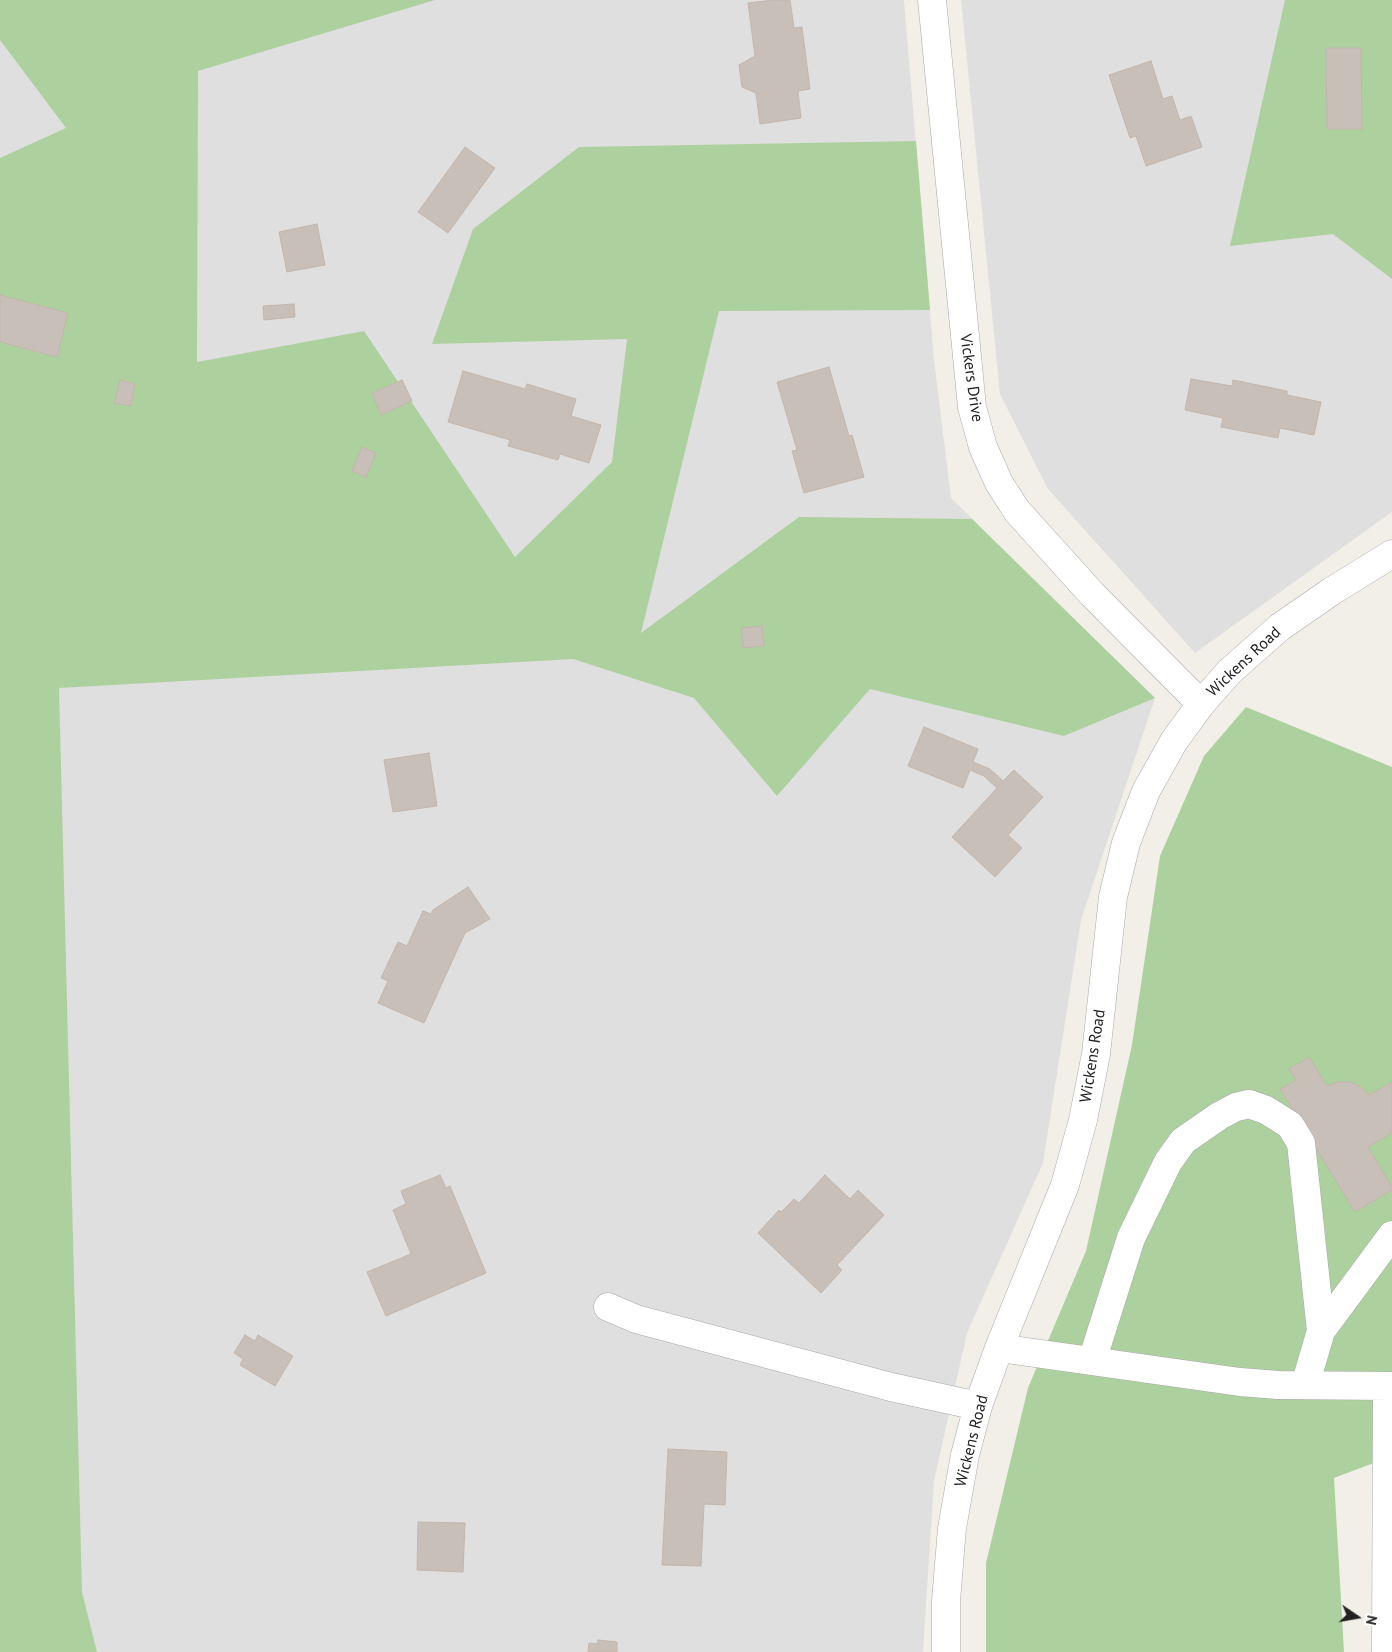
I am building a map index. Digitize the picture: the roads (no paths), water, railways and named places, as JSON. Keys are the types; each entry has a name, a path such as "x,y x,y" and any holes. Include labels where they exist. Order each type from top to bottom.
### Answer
{"street":[{"name":"Vickers Drive","path":"932,0 972,407 983,447 999,483 1017,511 1092,594 1201,704"},
{"name":"Wickens Road","path":"946,1652 946,1596 952,1528 966,1455 978,1406 999,1348 1065,1185 1083,1120 1096,1054 1113,897 1126,843 1146,791 1174,741 1201,704 1229,672 1280,627 1332,591 1392,554"},
{"path":"1092,1361 1131,1238 1168,1162 1183,1141 1219,1116 1236,1107 1249,1104 1266,1110 1290,1125 1301,1143 1320,1331 1305,1385"},
{"path":"1320,1331 1392,1235"},
{"path":"608,1307 636,1319 882,1385 978,1406"},
{"path":"999,1348 1240,1382 1390,1386 1386,1652"}]}
